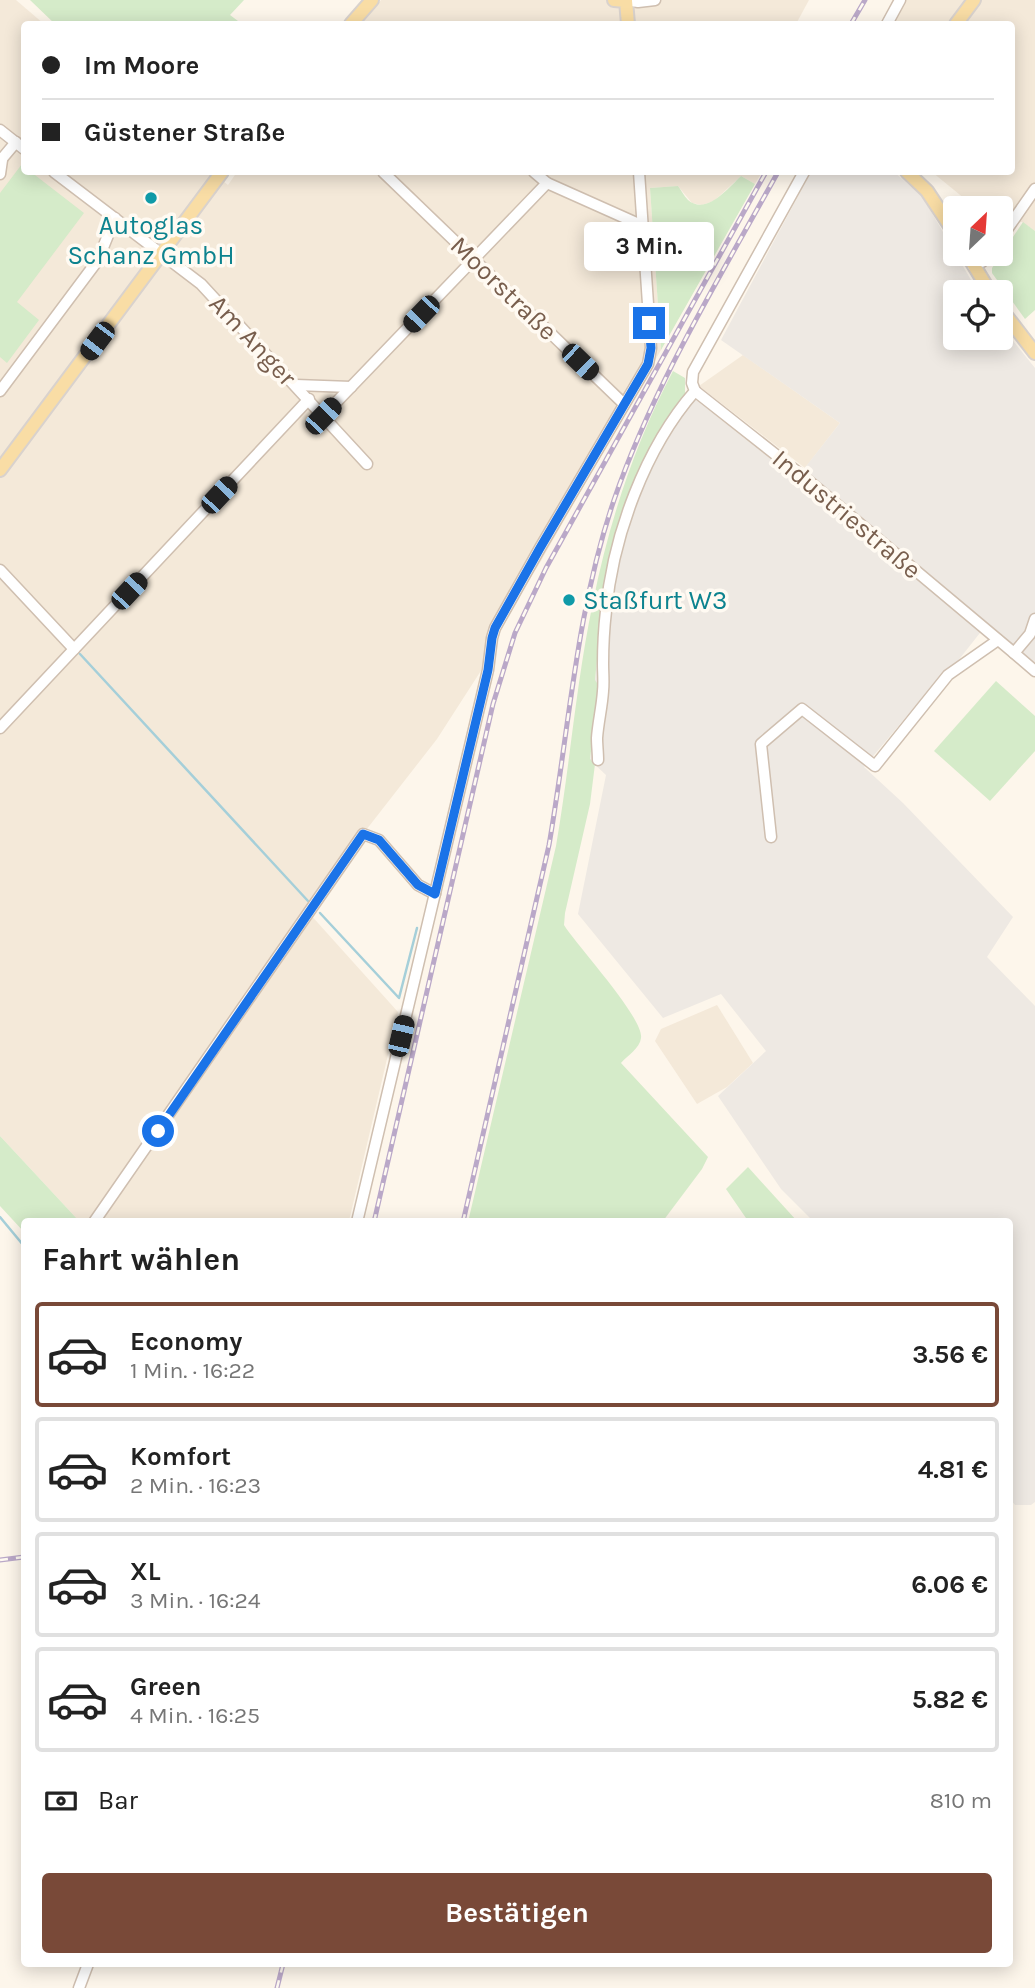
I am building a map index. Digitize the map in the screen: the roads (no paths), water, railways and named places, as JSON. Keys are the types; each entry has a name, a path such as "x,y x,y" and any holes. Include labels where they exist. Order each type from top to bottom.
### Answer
{"main road":[{"path":"359,21 372,0"},
{"path":"622,0 627,21"},
{"path":"958,21 974,0"},
{"path":"0,470 220,175"},
{"path":"910,175 927,191 943,215"},
{"path":"974,266 983,280"},
{"path":"1013,325 1035,353"}],"street":[{"path":"622,0 655,0"},
{"path":"889,21 900,0"},
{"path":"0,130 20,146 1,161 0,174"},
{"name":"Am Anger","path":"58,175 201,284 367,464"},
{"name":"Moorstraße","path":"386,175 624,404"},
{"path":"538,175 547,183 641,225"},
{"path":"358,1218 488,670 495,628 648,364 651,348 639,175"},
{"path":"598,760 597,739 604,688 606,609 615,559 628,513 651,456 673,418 695,391 692,383 693,372 802,175"},
{"path":"323,416 547,183"},
{"path":"1013,221 1035,189"},
{"path":"0,391 98,260 115,218"},
{"path":"296,385 351,387"},
{"name":"Industriestraße","path":"695,391 804,477 1035,671"},
{"path":"0,728 309,399"},
{"path":"0,570 74,649"},
{"path":"1014,653 1030,634 1035,619"},
{"path":"771,837 761,744 802,709 875,766 948,675 998,640"},
{"path":"97,1218 363,834 379,840 418,885 435,894"},
{"path":"79,1988 87,1967"}],"waterway":[{"path":"80,654 308,901"},
{"path":"320,913 399,998 417,928"},
{"path":"0,1217 21,1242"}],"railway":[{"path":"853,21 865,0"},
{"path":"375,1218 493,704 515,633 546,568 764,175"},
{"path":"464,1218 549,845 582,628 601,542 630,457 668,373 776,175"},
{"path":"0,1560 21,1557"},
{"path":"277,1988 282,1967"}],"place":[{"name":"Autoglas Schanz GmbH","path":"151,198"},
{"name":"Staßfurt W3","path":"569,600"}]}
